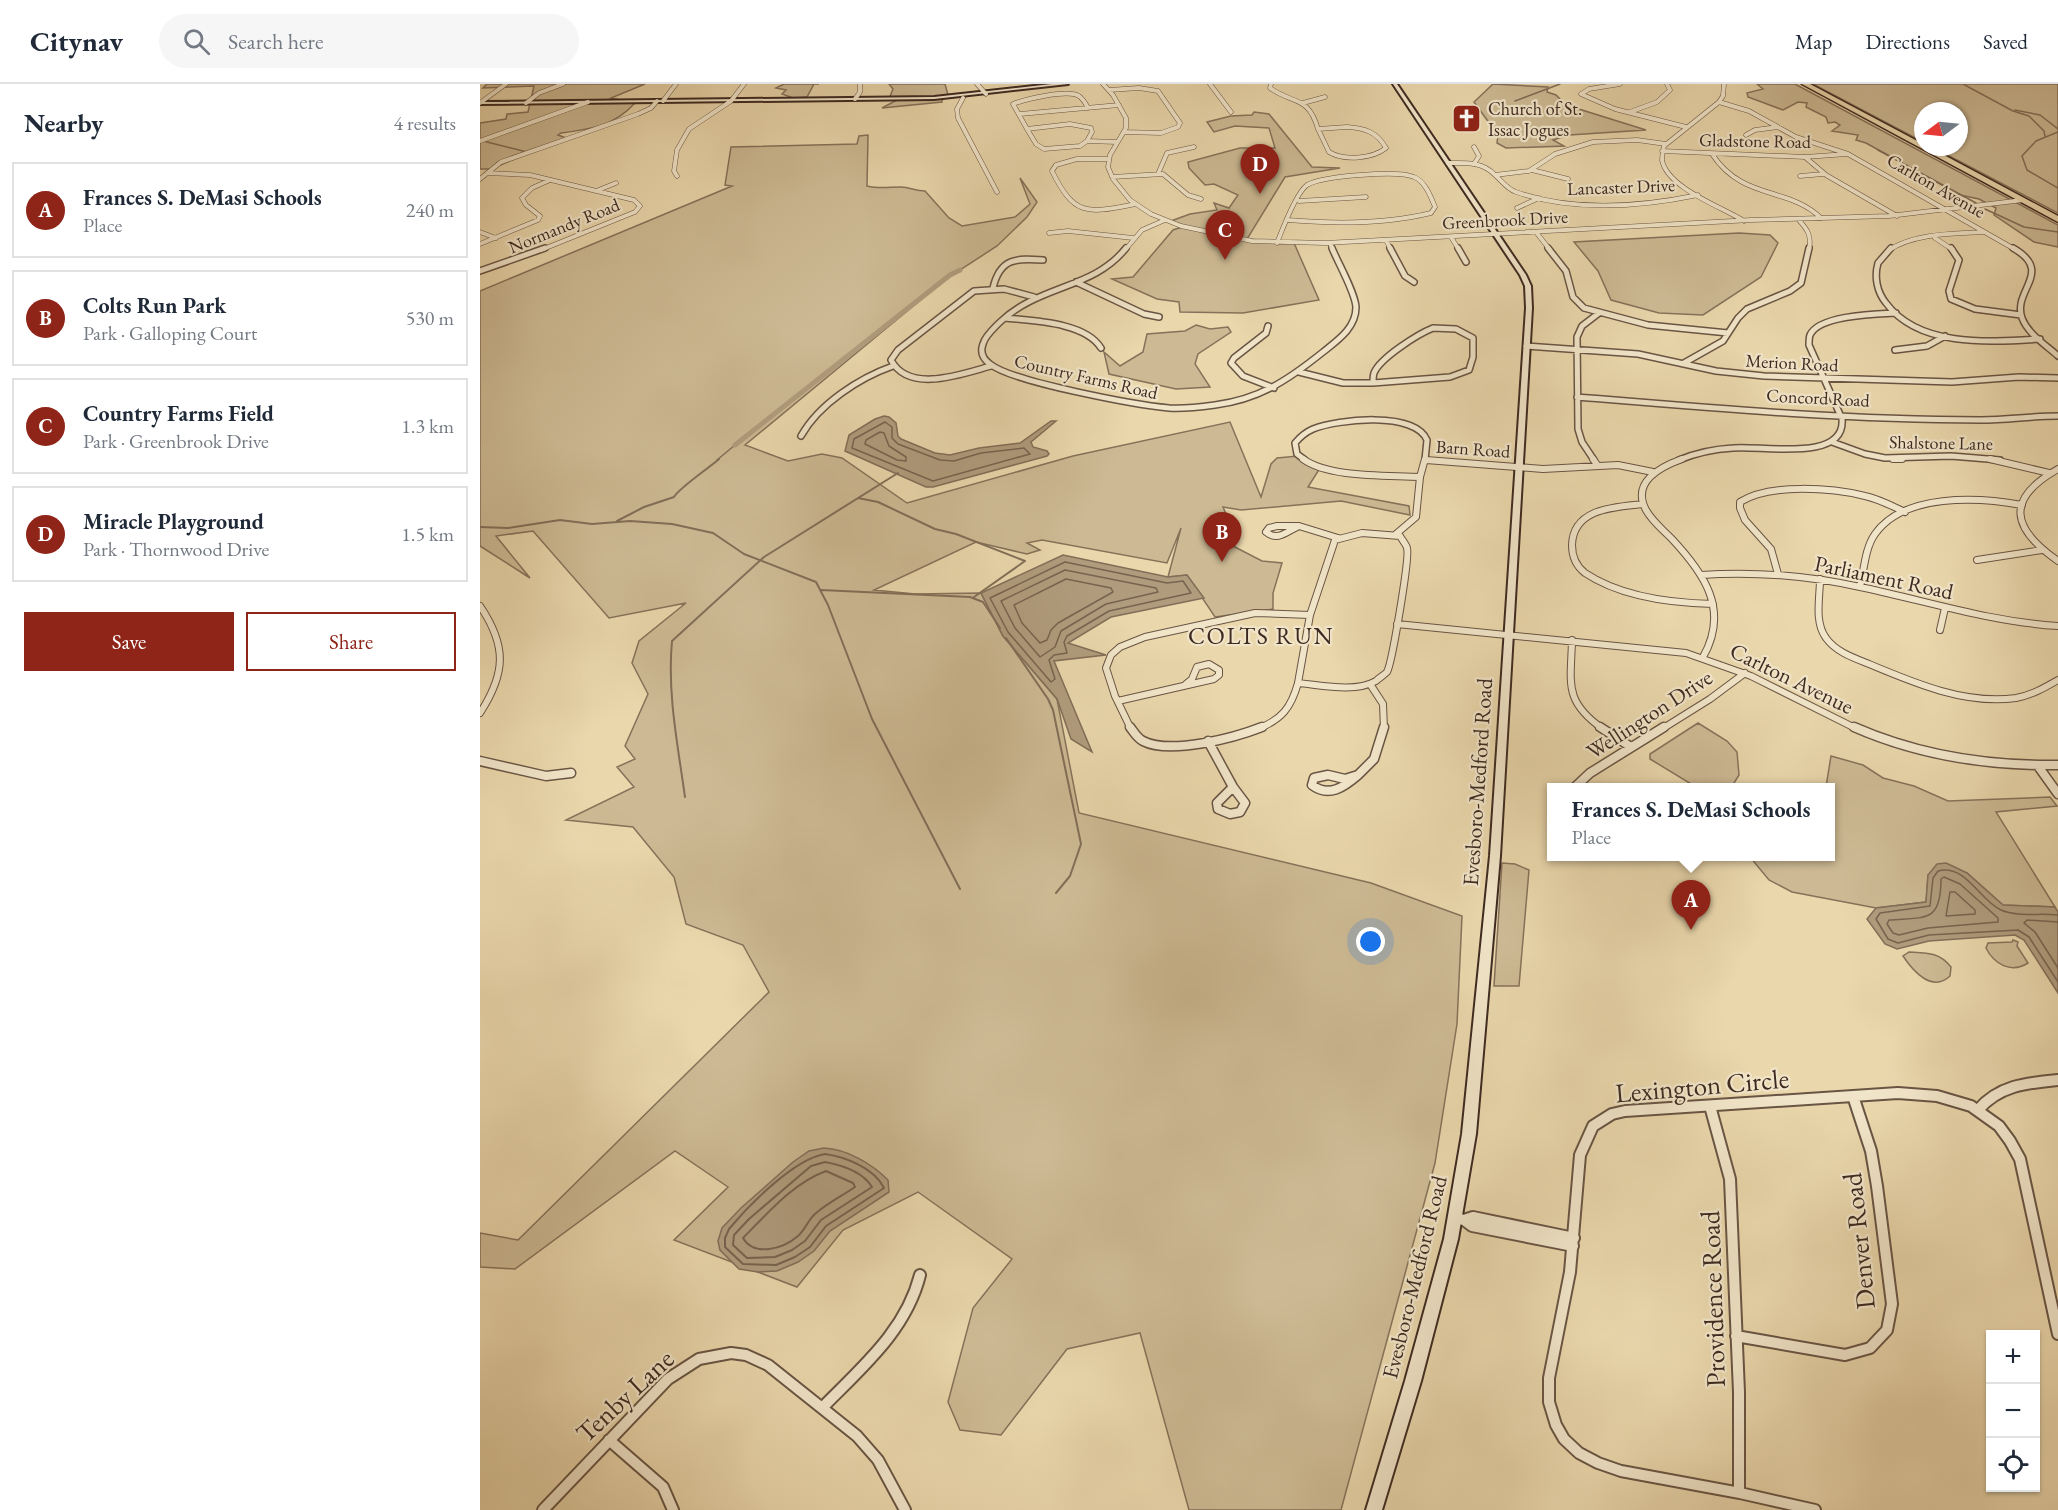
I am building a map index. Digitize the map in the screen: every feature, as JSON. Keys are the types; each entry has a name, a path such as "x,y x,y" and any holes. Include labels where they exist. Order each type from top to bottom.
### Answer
{"highway":[{"path":"1805,84 1914,142"},
{"path":"1940,156 2058,219"}],"street":[{"path":"480,103 506,84"},
{"path":"526,103 539,93 563,84"},
{"path":"480,179 501,162 651,108 676,84"},
{"path":"676,176 674,171 681,140 696,123 731,101 744,84"},
{"path":"855,99 860,92 860,84"},
{"path":"977,84 986,94"},
{"path":"480,103 962,98 1066,84"},
{"path":"1103,84 1126,118 1124,132 1109,159 1108,167 1112,177 1158,174 1168,177 1188,195 1201,199"},
{"path":"1209,84 1231,112"},
{"path":"1271,84 1269,88 1275,92 1303,103 1313,111 1317,129 1324,150 1335,156 1371,155 1382,152 1386,148 1378,134 1370,129 1317,129"},
{"name":"Evesboro-Medford Road","path":"1374,1510 1460,1219 1488,949 1529,308 1528,286 1497,234 1395,84"},
{"path":"1620,84 1589,89 1581,94 1590,100 1686,127"},
{"path":"1630,112 1657,103 1670,90 1667,84"},
{"path":"1724,84 1723,96 1719,102 1666,144 1662,151 1664,169 1675,181 1729,210 1744,221"},
{"path":"1109,90 1144,88 1158,91 1180,123 1176,129 1165,132 1124,132"},
{"path":"1088,108 1080,96 1061,95 1014,103 1036,144 1044,150 1076,147 1087,141 1118,142"},
{"path":"1303,103 1325,97"},
{"path":"962,98 965,99 966,104 958,111 960,121 997,192"},
{"path":"567,110 570,102"},
{"path":"480,141 588,102"},
{"name":"Carlton Avenue","path":"1719,102 1749,111 1796,137 1848,154 2020,252 2032,264 2033,274 2021,315"},
{"path":"1020,114 1119,105"},
{"path":"1027,129 1070,124 1085,126 1092,132 1087,141"},
{"path":"1746,135 1755,130 1778,127"},
{"path":"1532,170 1555,154 1593,142 1637,140 1666,144"},
{"path":"1158,174 1167,153 1194,147"},
{"path":"1474,147 1479,156 1474,164"},
{"name":"Gladstone Road","path":"1662,151 1805,157 1848,154"},
{"path":"1712,154 1721,168 1734,178 1764,193 1810,208 1821,218"},
{"path":"1805,157 1823,174 1897,216"},
{"path":"1109,159 1068,161 1056,165 1053,171 1072,203 1078,206 1099,209 1136,204"},
{"name":"Lancaster Drive","path":"1448,163 1485,166 1506,187 1561,204 1665,201 1698,195"},
{"path":"1495,176 1532,170 1568,179"},
{"name":"Normandy Road","path":"480,271 520,258 621,218 635,212 640,206 634,200 550,179 526,174 487,173"},
{"path":"1277,243 1288,220 1305,189 1313,183 1397,173 1417,178 1435,207 1431,213 1416,216 1316,221 1288,220"},
{"path":"1800,176 1823,174"},
{"name":"Greenbrook Drive","path":"1112,177 1136,204 1165,220 1218,235 1277,243 1330,243 1744,221 1897,216 2024,200"},
{"path":"480,244 538,220 540,216 526,205 522,198 529,190 550,179"},
{"path":"596,191 616,183"},
{"path":"1299,201 1366,197"},
{"path":"1517,208 1539,198"},
{"path":"1684,363 1719,343 1747,309 1790,291 1801,283 1811,241 1809,232 1798,219"},
{"name":"Country Farms Road","path":"1165,220 1148,226 1133,238 1106,269 1034,297 1005,318 988,333 981,343 982,354 991,366 1022,378 1163,408 1216,405 1274,388 1299,372 1350,328 1357,312 1356,304 1330,243"},
{"path":"1049,233 1068,231 1133,238"},
{"path":"1985,231 1898,245 1886,252 1878,261 1875,268 1876,289 1883,302 1912,324 1945,336 1977,340 2040,339"},
{"path":"480,232 496,238"},
{"path":"1536,232 1566,271 1576,301 1581,306 1599,313 1648,325 1728,333"},
{"path":"1451,237 1466,262"},
{"path":"1935,238 1956,254 1960,262 1949,291 1951,299 1975,309 2021,315 2040,339 2058,356"},
{"path":"1386,240 1405,276 1414,282"},
{"path":"993,288 996,273 1002,266 1022,259 1043,260"},
{"path":"1076,282 1144,314 1159,317"},
{"path":"991,366 958,375 928,379 908,376 893,366 891,360 894,354 974,291 993,288 1034,297"},
{"path":"1598,466 1578,434 1577,337 1580,329 1599,313"},
{"path":"1703,657 1715,633 1716,616 1713,604 1701,575 1677,544 1658,526 1643,504 1642,488 1645,480 1653,472 1677,460 1712,450 1747,447 1803,449 1832,442 1842,430 1840,414 1808,342 1814,330 1846,318 1896,313"},
{"path":"1005,318 1084,332 1097,339 1101,348"},
{"path":"1268,326 1266,333 1234,358 1231,363 1233,369 1274,388"},
{"path":"1299,372 1343,383 1373,383 1435,379 1461,375 1471,367 1474,341 1466,333 1456,329 1424,330 1376,370 1373,383"},
{"path":"1895,350 1927,346 1945,336"},
{"name":"Merion Road","path":"1526,346 1630,353 1731,373 1961,382 2019,377 2058,378"},
{"path":"801,436 808,424 857,383 893,366"},
{"name":"Concord Road","path":"1577,397 1692,407 1989,420 2058,416"},
{"path":"1396,534 1416,517 1420,477 1426,460 1425,435 1411,426 1396,422 1326,425 1309,431 1295,443 1294,449 1298,456 1318,467 1357,473 1420,477"},
{"name":"Shalstone Lane","path":"1832,442 1876,456 2000,459 2019,462 2049,473"},
{"name":"Barn Road","path":"1426,460 1559,469 1625,466 1653,472"},
{"path":"2058,469 2049,473 2028,490 2022,505 2020,521 2023,529 2042,550 2058,561"},
{"path":"1778,574 1770,548 1743,517 1739,509 1740,502 1750,494 1776,490 1844,493 1874,499 1905,512"},
{"path":"1860,586 1873,536 1888,520 1905,512 1938,503 1976,499 1999,500 2022,505"},
{"path":"1643,504 1604,509 1588,515 1576,524 1572,535 1572,554 1577,565 1588,574 1637,593 1671,602 1713,604"},
{"path":"1297,683 1347,688 1370,684 1381,678 1389,668 1409,556 1405,542 1396,534 1362,533 1338,538 1299,526"},
{"path":"1310,615 1274,612 1246,615 1129,642 1112,653 1107,662 1107,673 1128,725 1143,741 1176,747 1208,741 1279,720 1291,705 1310,615 1332,546 1338,538"},
{"path":"1977,560 2042,550"},
{"name":"Parliament Road","path":"1701,575 1778,574 1820,579 1860,586 1945,608 2013,622 2058,626"},
{"path":"1820,579 1821,621 1826,638 1848,654 1904,680 1946,692 1987,697 2034,694 2042,692 2058,680"},
{"path":"480,606 498,636 501,658 498,676 480,713"},
{"path":"1940,630 1945,608"},
{"name":"Carlton Avenue","path":"1397,624 1572,640 1674,651 1703,657 1745,673 1848,725 1892,743 1986,763 2058,765"},
{"path":"1572,640 1570,684 1573,701 1586,715 1631,747"},
{"path":"1118,701 1214,679 1219,675 1219,670 1209,664 1197,667 1192,679 1186,684"},
{"name":"Wellington Drive","path":"1579,783 1631,747 1710,699 1745,673"},
{"path":"1358,775 1345,778 1322,774 1314,778 1312,785 1317,790 1330,792 1339,789 1358,775 1369,765 1377,752 1384,723 1383,704 1370,684"},
{"path":"1208,741 1233,787"},
{"path":"480,761 546,776 572,773"},
{"path":"2038,766 2058,794"},
{"path":"1978,1110 1996,1091 2058,1080"},
{"name":"Lexington Circle","path":"1815,1510 1621,1471 1590,1459 1576,1450 1564,1439 1556,1425 1548,1395 1574,1242 1580,1155 1587,1134 1601,1119 1625,1111 1853,1096 1931,1094 1951,1097 1978,1110 1998,1126 2015,1147 2020,1159 2058,1334"},
{"name":"Denver Road","path":"1736,1336 1845,1354 1870,1348 1887,1330 1892,1304 1877,1186 1871,1151 1853,1096"},
{"name":"Providence Road","path":"1710,1106 1730,1179 1739,1392 1738,1493"},
{"path":"1460,1219 1472,1226 1574,1242"},
{"path":"822,1408 897,1327 912,1303 920,1275"},
{"name":"Tenby Lane","path":"543,1510 668,1379 699,1359 715,1354 731,1353 758,1359 822,1408 868,1448 887,1474 904,1510"},
{"path":"609,1440 663,1488 673,1510"}],"shaded area":[{"path":"487,84 645,84 611,98 635,103 611,122 561,133 558,135 566,138 513,156 517,158 491,169 480,169 480,123 506,119 507,114 528,112 534,86 483,88"},
{"path":"784,84 814,84 807,97 793,98 782,94 786,90 776,88"},
{"path":"889,84 945,84 948,95 942,97 942,102 882,108 897,100 889,99 893,89"},
{"path":"1493,84 1548,87 1547,92 1556,95 1566,105 1646,130 1569,135 1553,140 1564,146 1506,148 1497,143 1498,135 1474,102"},
{"path":"1757,84 1795,84 1914,148 1914,156 1929,156 2058,225 2058,247 2034,242 1994,215 1996,208 1979,199 1960,195 1866,143 1856,140 1858,135 1832,131 1840,125 1835,122 1828,123 1826,117 1806,107 1807,103 1798,102 1783,110 1748,97 1747,93 1763,89"},
{"path":"1813,84 2058,84 2058,213 1949,156 1968,156 1968,102 1914,102 1914,137"},
{"path":"1254,112 1269,114 1312,167 1340,168 1285,177 1247,239 1294,243 1319,300 1243,313 1180,312 1179,302 1157,299 1112,279 1133,277 1173,230 1182,227 1171,221 1190,214 1217,210 1214,203 1229,208 1238,195 1214,184 1205,185 1189,168 1188,162 1240,148 1275,148 1269,128 1235,126 1214,132 1207,122 1231,116 1252,115"},
{"path":"868,135 867,186 904,187 925,191 949,218 962,226 1015,217 1030,204 1020,178 1037,202 1027,217 997,246 946,279 745,445 788,461 822,454 842,458 907,503 1073,456 1230,422 1261,497 1271,464 1277,458 1298,456 1320,468 1308,487 1409,506 1410,515 1341,501 1241,510 1223,507 1226,514 1227,543 1262,561 1282,563 1273,593 1273,609 1215,617 1187,575 1168,577 1181,528 1167,563 1042,540 1027,543 1040,550 1027,554 976,542 874,590 915,594 981,593 1003,636 1057,699 1079,813 1371,883 1462,916 1457,1024 1435,1163 1341,1510 1189,1510 1140,1333 1067,1349 1001,1435 960,1430 948,1402 973,1308 1012,1259 918,1192 843,1230 797,1287 674,1240 728,1187 675,1151 515,1269 480,1267 480,1233 518,1240 769,992 743,945 686,924 674,877 633,827 566,820 634,787 617,767 635,759 625,746 648,694 632,663 639,641 686,603 609,618 533,531 496,536 530,578 480,546 480,291 732,186 725,185 731,147 857,144 859,136"},
{"path":"1739,233 1770,235 1778,243 1761,277 1703,315 1659,313 1611,300 1598,271 1574,242"},
{"path":"1196,325 1210,329 1228,327 1231,332 1198,354 1195,364 1210,387 1176,389 1109,374 1104,352 1120,366 1143,352 1147,334 1185,331"},
{"path":"1698,723 1727,741 1737,752 1739,775 1734,783 1689,783 1650,759 1650,754"},
{"path":"1831,756 1863,765 1883,778 1914,786 1948,801 2050,797 2057,806 1996,812 2055,907 2003,905 1967,873 1928,875 1926,902 1876,908 1792,892 1769,880 1753,861 1835,861 1835,783 1827,783"},
{"path":"1502,863 1515,864 1529,870 1519,986 1494,986"},
{"path":"2013,940 2018,942 2017,946 2028,963 2022,966 2015,968 1998,963 1986,948 1988,943 2012,942"},
{"path":"1909,952 1932,954 1942,958 1951,967 1950,976 1943,981 1936,982 1924,978 1903,956"}],"water":[{"path":"884,416 896,423 898,436 901,439 935,453 950,455 979,448 1020,443 1051,421 1056,421 1031,442 1033,447 1047,451 1049,454 1047,456 926,487 845,451 849,435"},
{"path":"1063,555 1168,577 1187,575 1204,598 1111,617 1068,643 1106,655 1054,661 1092,752 1071,739 1057,699 1003,636 981,593"},
{"path":"1946,863 1967,873 2003,905 2055,907 2058,912 2058,993 2024,940 2015,935 1929,941 1897,949 1885,944 1867,919 1876,908 1926,902 1928,875 1937,864"},
{"path":"824,1148 850,1154 867,1163 888,1180 889,1192 830,1231 814,1251 798,1262 777,1271 758,1272 739,1269 720,1250 718,1241 722,1228 793,1162 809,1151"}],"waterway":[{"path":"1515,101 1560,84"},
{"path":"1963,84 2013,111 2029,116 2044,131 2045,136"},
{"path":"2015,110 2040,115 2058,129"},
{"path":"2058,132 2036,141 2022,156 2027,170 2058,188"},
{"path":"483,141 527,152"},
{"path":"1878,150 1976,203"},
{"path":"1985,209 2024,227 2058,232"},
{"path":"735,445 950,275 960,270"},
{"path":"717,460 735,445"},
{"path":"617,521 644,507 674,497 719,459"},
{"path":"858,498 898,473"},
{"path":"760,560 858,498"},
{"path":"858,498 878,502 935,529 956,534 1025,561 974,597"},
{"path":"480,527 508,528 560,520 592,524 630,521 672,524 713,533 744,554 760,560"},
{"path":"685,797 672,700 672,641 760,560"},
{"path":"760,560 816,582 828,605 872,719 960,889"},
{"path":"821,590 970,597 983,602 1000,628"},
{"path":"1006,638 1048,699 1053,710 1081,844 1070,876 1056,893"}],"place":[{"name":"Church of St. Issac Jogues","path":"1467,119"},
{"name":"Miracle Playground","path":"1260,194"},
{"name":"Country Farms Field","path":"1225,260"},
{"name":"Colts Run Park","path":"1222,562"},
{"name":"Frances S. DeMasi Schools","path":"1691,930"}],"district":[{"name":"COLTS RUN","path":"1261,636"}]}
